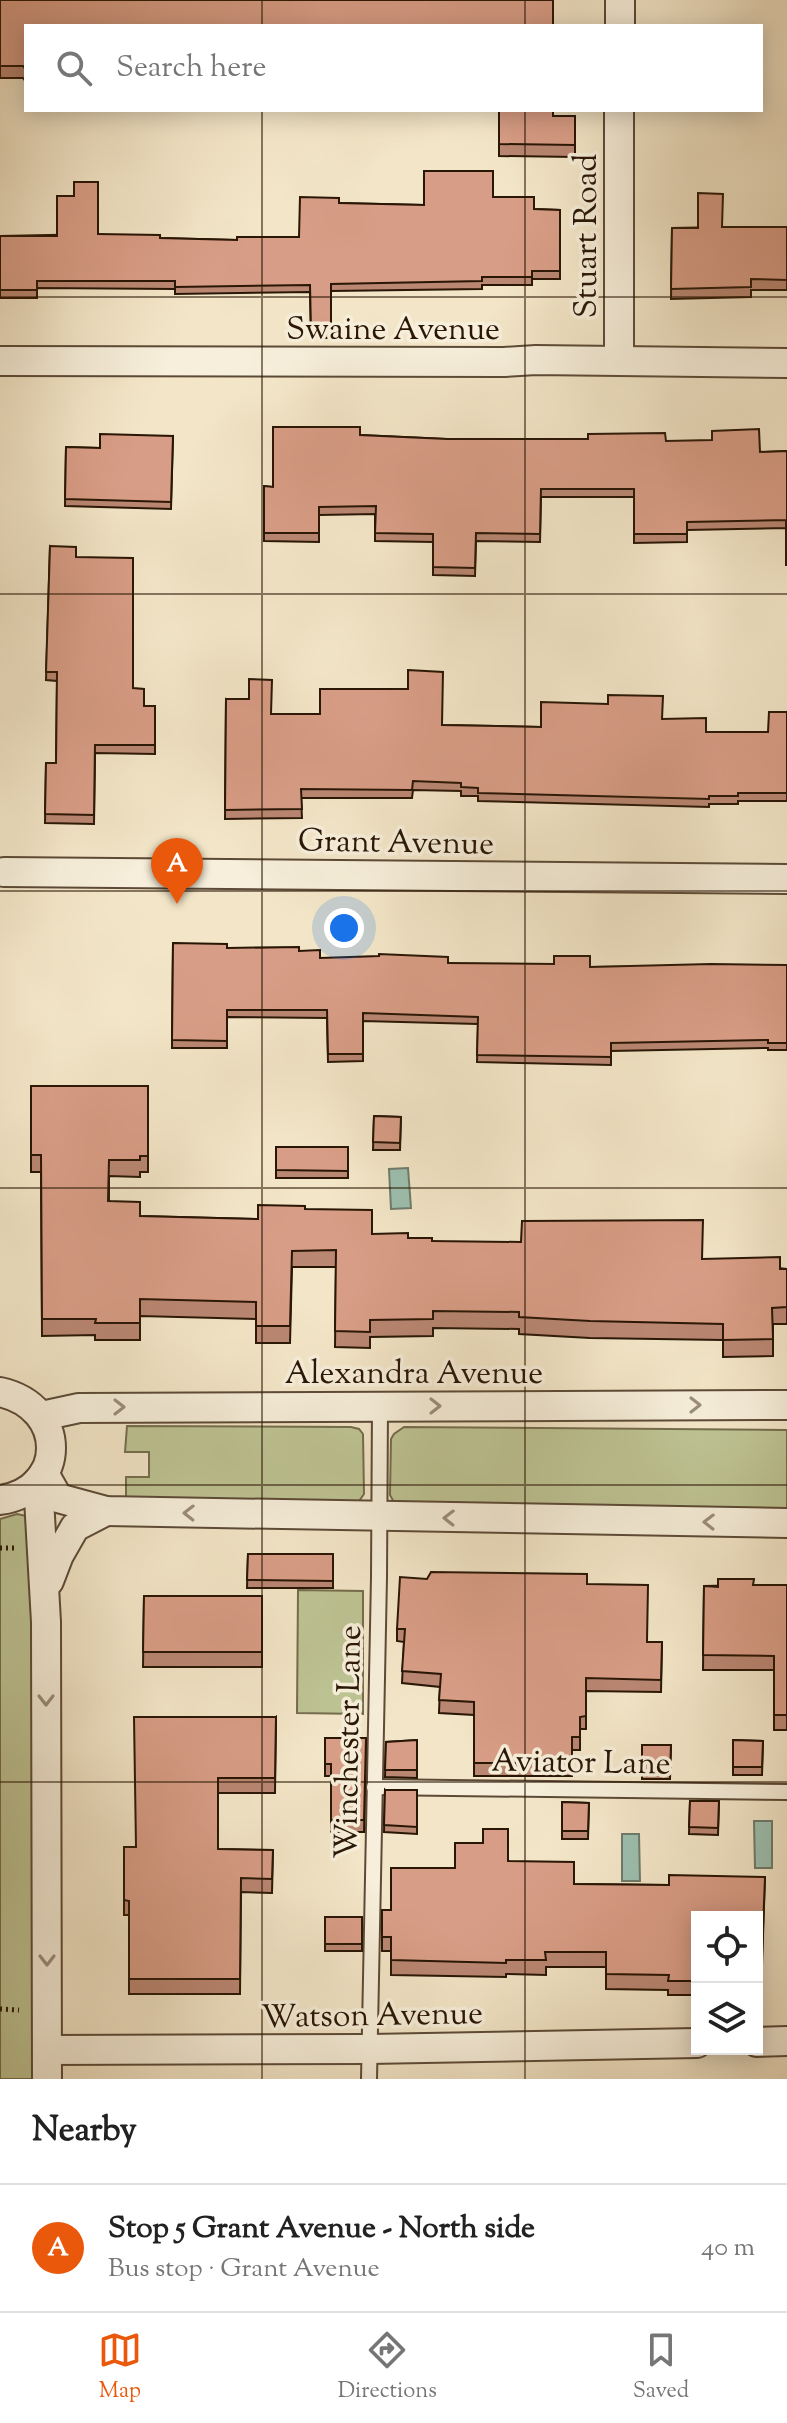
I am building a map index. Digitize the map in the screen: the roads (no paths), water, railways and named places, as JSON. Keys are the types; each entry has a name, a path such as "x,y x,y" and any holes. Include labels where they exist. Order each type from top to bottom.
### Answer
{"street":[{"path":"620,0 620,24"},
{"name":"Stuart Road","path":"619,112 619,361"},
{"name":"Swaine Avenue","path":"0,361 787,363"},
{"name":"Grant Avenue","path":"1,872 787,879"},
{"path":"0,1392 31,1404 42,1416 51,1444 49,1463 41,1477 27,1491 0,1500"},
{"name":"Alexandra Avenue","path":"42,1416 79,1408 787,1405"},
{"path":"41,1477 58,1498 106,1511 787,1523"},
{"path":"41,1477 46,1591 47,2079"},
{"path":"46,1591 59,1555 75,1527 106,1511"},
{"path":"763,2042 787,2041"},
{"name":"Watson Avenue","path":"47,2050 369,2049 691,2043"}],"lane":[{"name":"Winchester Lane","path":"369,2079 380,1406"},
{"name":"Aviator Lane","path":"374,1787 787,1792"}],"place":[{"name":"Stop 5 Grant Avenue - North side","path":"177,904"}]}
